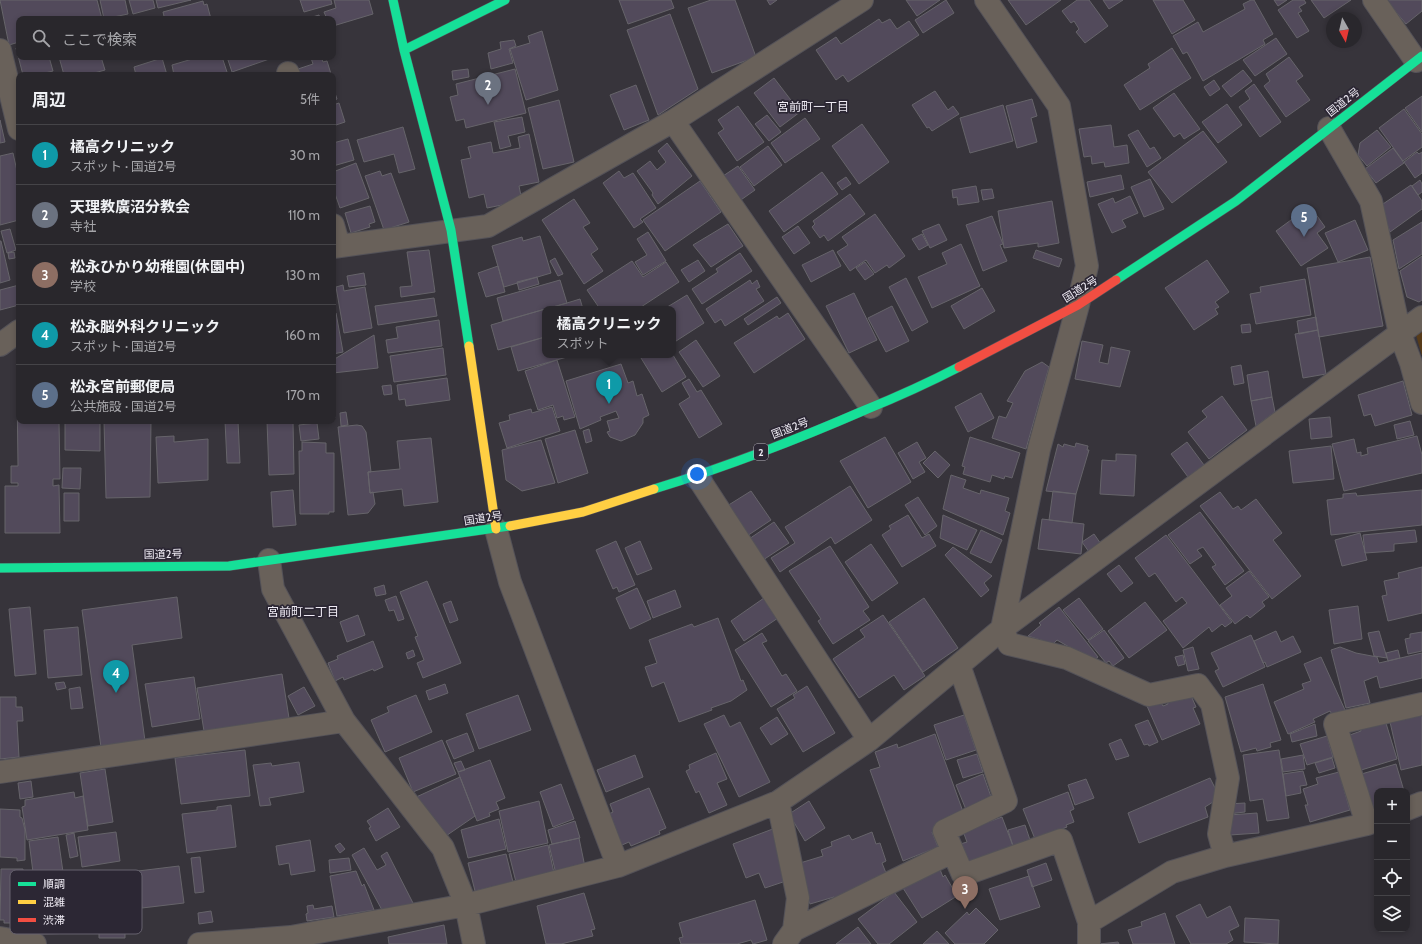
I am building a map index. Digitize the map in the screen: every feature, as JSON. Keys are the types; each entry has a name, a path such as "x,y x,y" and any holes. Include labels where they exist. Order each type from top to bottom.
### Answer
{"main road":[{"path":"393,0 404,50 451,230 496,529"},
{"path":"404,50 505,0"},
{"name":"国道2号","path":"0,568 229,566 496,529 583,512 697,476 803,437 937,379 1078,305 1236,201 1419,58"}],"street":[{"path":"336,239 488,226 672,121 862,0"},
{"path":"986,0 1059,106 1087,266 1039,449 1002,629 1009,644 1067,658 1149,695 1198,685 1212,704 1228,778 1219,834 1225,856"},
{"path":"1374,0 1419,58"},
{"path":"0,50 16,117"},
{"path":"672,121 871,407"},
{"path":"1329,128 1371,201 1400,334 1411,363 1422,403"},
{"path":"199,944 291,937 466,904 618,866 778,802 869,740 1002,629 1422,317"},
{"path":"0,345 16,333"},
{"path":"697,476 869,740"},
{"path":"496,529 510,582 618,866"},
{"path":"269,560 273,589 344,721 443,848 466,904 474,944"},
{"path":"959,665 1006,800 944,831 962,875 1061,840 1089,922 1089,944"},
{"path":"1089,922 1172,872 1225,856 1372,822 1335,724 1422,704"},
{"path":"0,772 344,721"},
{"path":"778,802 798,898 789,937"},
{"path":"1410,808 1422,803"},
{"path":"789,937 952,852"},
{"path":"0,938 35,944"}],"shaded area":[{"path":"1422,331 1422,356 1416,335"}],"building":[{"path":"0,0 97,0 101,16 16,16 16,43 9,45"},
{"path":"100,0 125,0 128,14 118,16 103,16"},
{"path":"129,0 153,0 155,8 133,14"},
{"path":"156,0 191,0 158,8"},
{"path":"300,0 331,0 332,4 304,12"},
{"path":"334,0 369,0 373,14 336,25 336,16 326,16 324,12 336,8"},
{"path":"619,0 671,0 674,8 628,24"},
{"path":"711,0 735,0 756,57 712,73 688,8"},
{"path":"767,0 777,0 770,5"},
{"path":"906,0 940,0 917,16"},
{"path":"946,0 954,13 923,33 915,20"},
{"path":"1008,0 1061,0 1026,25"},
{"path":"1077,0 1089,0 1108,26 1085,43 1076,32 1079,29 1074,21 1071,23 1062,11"},
{"path":"1103,0 1123,0 1109,9"},
{"path":"1153,0 1183,0 1195,20 1172,34"},
{"path":"1254,0 1273,34 1263,40 1265,44 1203,81 1187,52 1183,54 1173,36 1198,22 1203,32 1245,9 1243,4"},
{"path":"1274,0 1287,0 1278,6"},
{"path":"1293,0 1304,0 1306,3 1299,7 1302,11 1298,13 1309,31 1297,38 1278,10"},
{"path":"1311,0 1351,0 1333,12 1326,12 1326,17 1324,18"},
{"path":"1386,0 1422,0 1422,11 1406,24"},
{"path":"203,1 204,5 207,4 210,16 164,16 163,12"},
{"path":"670,14 698,89 658,115 627,30"},
{"path":"879,19 882,23 890,19 897,29 909,21 919,35 848,82 843,75 836,80 816,50 836,37 841,44"},
{"path":"542,31 558,90 526,100 510,49 530,43 528,36"},
{"path":"1276,38 1287,54 1255,76 1243,60"},
{"path":"514,40 516,46 509,49 513,63 491,69 488,53 501,49 500,42"},
{"path":"1172,48 1191,78 1140,110 1124,85 1150,68 1148,64"},
{"path":"1289,57 1303,76 1296,81 1310,100 1286,117 1264,86 1270,81 1266,74"},
{"path":"19,60 50,60 53,71 49,72 22,72"},
{"path":"60,60 102,60 105,70 98,72 63,72"},
{"path":"156,60 163,60 166,72 135,72 134,67"},
{"path":"189,60 223,60 227,72 173,72 172,65"},
{"path":"228,60 266,60 232,72"},
{"path":"312,60 322,60 323,62 327,61 330,72 299,72 298,69 313,64"},
{"path":"468,69 469,77 453,80 452,71"},
{"path":"515,69 526,113 466,128 464,119 456,121 450,97 458,95 456,84"},
{"path":"1243,70 1252,81 1231,97 1222,86"},
{"path":"774,78 800,112 780,127 754,93"},
{"path":"1214,80 1220,89 1210,96 1204,87"},
{"path":"1254,84 1281,122 1260,137 1239,107 1250,99 1245,91"},
{"path":"636,85 649,120 624,130 610,95"},
{"path":"935,91 948,110 953,106 959,114 932,131 929,127 927,128 912,105"},
{"path":"1174,93 1200,129 1184,139 1180,133 1174,137 1153,108"},
{"path":"1422,96 1422,132 1405,108"},
{"path":"1032,99 1037,116 1031,118 1037,142 1017,148 1006,106"},
{"path":"559,100 574,162 543,169 528,108"},
{"path":"339,103 345,122 336,125 336,104"},
{"path":"1227,104 1242,125 1218,143 1202,122"},
{"path":"1003,105 1013,141 970,153 960,118"},
{"path":"738,106 764,142 737,161 718,133 724,129 718,120"},
{"path":"1404,109 1422,134 1422,147 1403,161 1379,128"},
{"path":"767,115 781,132 769,141 755,124"},
{"path":"522,117 525,132 508,136 511,146 500,149 494,122"},
{"path":"805,118 820,139 785,163 771,143"},
{"path":"0,120 5,142 0,143"},
{"path":"862,124 889,162 859,184 832,146"},
{"path":"1111,125 1114,147 1127,145 1129,163 1105,167 1104,162 1092,164 1091,156 1084,157 1079,129"},
{"path":"403,127 415,169 399,173 394,154 364,162 357,140"},
{"path":"1138,130 1150,149 1154,147 1161,158 1147,167 1128,135"},
{"path":"1377,130 1391,147 1367,166 1358,155 1360,143"},
{"path":"1203,131 1227,162 1172,203 1148,172"},
{"path":"529,134 539,182 519,186 522,201 487,208 484,194 469,198 461,160 471,158 468,147 491,142 493,153 520,148 518,137"},
{"path":"348,139 354,160 336,165 336,142"},
{"path":"667,143 692,176 658,204 652,195 653,193 637,171 650,161 657,170 666,162 658,151"},
{"path":"768,146 782,165 754,186 740,167"},
{"path":"1393,148 1404,163 1376,183 1365,169"},
{"path":"1417,152 1419,154 1422,152 1422,173 1415,178 1404,162"},
{"path":"13,153 16,166 16,221 0,225 0,156"},
{"path":"356,163 369,198 340,208 336,197 336,171"},
{"path":"738,166 755,190 738,202 720,178"},
{"path":"380,171 382,176 391,173 409,222 384,230 365,176"},
{"path":"619,171 624,178 633,173 656,208 640,219 643,222 634,228 603,183"},
{"path":"822,172 838,194 784,232 769,211"},
{"path":"1121,175 1124,189 1090,197 1087,182"},
{"path":"846,177 851,184 842,190 837,183"},
{"path":"1150,179 1164,209 1144,217 1131,187"},
{"path":"1420,180 1422,184 1422,192 1418,195 1412,186"},
{"path":"700,181 721,212 665,251 643,220"},
{"path":"1411,185 1422,201 1422,209 1390,232 1380,206"},
{"path":"976,186 979,202 958,205 957,197 953,198 952,190"},
{"path":"992,189 994,198 983,200 981,190"},
{"path":"850,194 865,214 828,241 824,235 820,238 812,227 815,224 813,221"},
{"path":"1130,196 1138,213 1122,220 1126,227 1112,233 1098,204 1113,198 1115,203"},
{"path":"574,199 590,223 583,227 598,249 591,254 603,271 584,284 542,220"},
{"path":"1052,201 1059,243 1038,247 1038,243 1004,248 998,211"},
{"path":"370,206 375,222 369,224 370,227 351,233 345,213"},
{"path":"1310,206 1325,227 1317,233 1328,248 1301,266 1276,231"},
{"path":"875,214 905,256 889,268 887,265 875,273 866,260 850,271 837,252 848,245 842,237"},
{"path":"992,216 1003,244 1000,245 1007,261 983,271 966,225"},
{"path":"1355,220 1368,250 1338,262 1325,233"},
{"path":"1422,222 1422,254 1399,269 1393,240"},
{"path":"728,224 743,246 711,267 693,245"},
{"path":"939,224 947,240 930,248 922,231"},
{"path":"798,226 810,243 794,254 782,237"},
{"path":"10,229 16,250 7,253 1,231"},
{"path":"648,232 666,261 643,275 635,262 647,255 637,239"},
{"path":"922,234 928,245 919,250 912,239"},
{"path":"540,236 551,273 504,287 492,246 522,237 523,241"},
{"path":"0,241 10,280 0,283"},
{"path":"961,244 980,286 932,308 918,277 947,264 942,253"},
{"path":"429,250 435,292 401,297 400,287 412,286 407,252"},
{"path":"833,250 841,266 811,282 802,265"},
{"path":"1036,250 1062,259 1059,267 1033,258"},
{"path":"14,252 15,258 9,259 8,253"},
{"path":"740,253 752,271 702,304 692,289 718,272 716,269"},
{"path":"1422,256 1422,300 1419,302 1407,297 1400,271"},
{"path":"1370,257 1383,326 1319,337 1307,268"},
{"path":"555,258 563,274 558,276 550,261"},
{"path":"698,260 705,271 689,282 681,270"},
{"path":"1207,260 1229,292 1215,302 1219,307 1215,309 1218,314 1194,330 1165,288"},
{"path":"632,261 643,277 666,262 679,282 643,306 598,306 587,290"},
{"path":"865,262 874,274 865,280 856,268"},
{"path":"498,266 505,292 486,297 478,273"},
{"path":"364,273 366,285 349,287 347,276"},
{"path":"537,277 539,284 519,290 517,282"},
{"path":"906,278 928,322 912,331 889,287"},
{"path":"1305,279 1311,315 1256,324 1250,294 1261,292 1260,287"},
{"path":"560,280 567,303 556,306 542,306 542,310 503,321 497,298"},
{"path":"750,280 752,284 757,280 760,287 756,289 764,301 725,326 721,319 715,323 706,309"},
{"path":"343,285 344,291 365,287 372,328 344,333 336,287"},
{"path":"16,286 16,306 0,310 0,290"},
{"path":"982,288 995,311 964,329 951,306"},
{"path":"854,293 877,340 849,353 826,306"},
{"path":"687,295 704,323 676,341 676,306 669,306"},
{"path":"777,297 781,303 748,325 744,319"},
{"path":"434,298 437,316 378,325 375,306"},
{"path":"580,299 582,306 556,306"},
{"path":"892,306 909,341 886,352 868,318"},
{"path":"542,310 542,338 498,350 491,325"},
{"path":"336,313 343,352 336,353"},
{"path":"788,313 805,339 754,373 734,343 777,316 779,319"},
{"path":"1316,317 1318,330 1299,334 1297,321"},
{"path":"439,320 442,346 388,353 386,340 398,338 396,327"},
{"path":"1250,324 1251,332 1242,333 1241,325"},
{"path":"1318,330 1326,374 1303,378 1295,334"},
{"path":"374,335 378,368 336,373 336,358"},
{"path":"542,338 542,358 564,358 518,371 511,347"},
{"path":"696,340 720,376 703,387 679,352"},
{"path":"1082,341 1103,345 1099,362 1108,364 1111,347 1130,351 1120,387 1075,379"},
{"path":"443,348 446,375 394,382 390,356"},
{"path":"641,358 675,358 686,377 662,392"},
{"path":"557,360 575,417 564,420 563,416 557,418 553,405 538,410 525,371"},
{"path":"1042,362 1049,367 1026,449 992,438 999,416 1006,418 1013,403 1007,401 1025,371"},
{"path":"621,364 628,383 633,381 637,396 642,394 649,415 643,418 643,423 635,435 621,441 610,437 607,432 610,431 607,421 619,418 616,411 600,417 601,420 580,429 566,381"},
{"path":"1241,365 1244,383 1234,385 1231,367"},
{"path":"1268,371 1272,397 1251,401 1247,375"},
{"path":"447,378 450,400 406,406 405,399 399,400 397,385"},
{"path":"689,379 697,392 701,390 722,424 699,438 679,404 690,397 682,383"},
{"path":"1403,381 1412,415 1375,426 1371,414 1364,416 1358,395"},
{"path":"391,385 392,394 384,395 382,386"},
{"path":"981,393 994,418 968,432 955,407"},
{"path":"1222,396 1247,430 1209,459 1188,432 1207,417 1202,411"},
{"path":"1272,397 1275,412 1256,426 1251,401"},
{"path":"552,407 560,431 507,448 499,423 510,420 509,415 531,409 532,413"},
{"path":"346,412 348,425 341,426 340,413"},
{"path":"1330,417 1332,437 1311,439 1309,419"},
{"path":"1410,421 1414,435 1397,439 1394,425"},
{"path":"17,424 59,424 60,479 53,479 53,486 59,485 60,533 5,533 5,486 18,486 18,483 11,483 11,466 18,466"},
{"path":"65,424 100,424 100,451 65,450"},
{"path":"104,424 151,424 150,497 106,498"},
{"path":"225,424 238,424 240,463 227,463"},
{"path":"267,424 293,424 294,474 269,475"},
{"path":"317,424 319,439 301,441 299,425"},
{"path":"357,425 362,426 366,432 371,472 368,472 370,493 373,492 375,504 368,513 348,515 338,427"},
{"path":"589,429 592,441 586,443 583,431"},
{"path":"575,430 588,473 558,483 545,439"},
{"path":"174,436 174,442 208,439 208,480 158,483 156,437"},
{"path":"1417,436 1422,455 1422,473 1344,491 1332,444 1354,439 1357,453 1361,452 1361,456 1368,454 1367,448"},
{"path":"885,437 911,482 868,508 840,461"},
{"path":"970,437 1020,453 1012,478 1005,476 1004,479 992,475 990,482 963,474 965,467 962,466"},
{"path":"431,438 438,502 404,506 402,489 370,493 368,472 400,469 397,441"},
{"path":"541,440 555,483 522,491 506,480 502,450"},
{"path":"302,442 326,443 326,453 334,453 334,512 329,512 329,514 300,514 299,451 302,451"},
{"path":"917,442 926,458 919,462 925,472 913,479 898,453"},
{"path":"1187,442 1204,465 1188,477 1171,454"},
{"path":"1076,443 1088,446 1087,450 1089,450 1076,494 1046,491 1058,444 1063,447 1064,444 1075,447"},
{"path":"1331,446 1334,479 1293,483 1289,451"},
{"path":"935,451 950,465 938,478 923,463"},
{"path":"1116,454 1136,455 1134,496 1100,494 1102,460 1116,461"},
{"path":"63,468 81,468 80,489 62,488"},
{"path":"951,475 966,480 963,488 980,494 981,490 1009,498 1005,511 1010,513 1003,535 943,509"},
{"path":"850,486 872,520 835,544 831,537 780,572 771,558 795,543 785,527"},
{"path":"293,490 296,525 273,527 271,492"},
{"path":"1422,490 1422,525 1331,535 1327,500 1343,498 1343,494 1356,493 1357,496"},
{"path":"751,491 771,520 747,536 727,506"},
{"path":"1053,491 1076,494 1072,523 1049,520"},
{"path":"1220,492 1233,509 1238,506 1241,510 1256,499 1282,533 1273,540 1301,576 1272,599 1200,506"},
{"path":"64,493 79,493 79,521 64,521"},
{"path":"918,497 937,526 925,535 905,505"},
{"path":"1200,512 1244,571 1225,585 1212,567 1216,565 1203,547 1197,550 1202,556 1190,564 1168,535"},
{"path":"908,515 922,538 929,534 936,546 902,567 882,535 891,529 889,526"},
{"path":"943,515 977,530 967,550 940,538"},
{"path":"1042,519 1084,524 1081,554 1038,549"},
{"path":"774,522 789,543 763,560 749,539"},
{"path":"981,530 1002,540 991,563 970,553"},
{"path":"1415,530 1417,542 1394,544 1394,551 1365,553 1363,535"},
{"path":"1360,533 1367,560 1342,566 1335,540"},
{"path":"1094,534 1101,544 1089,552 1082,542"},
{"path":"1166,535 1232,622 1225,627 1222,624 1212,632 1209,627 1183,648 1163,621 1187,603 1182,597 1176,602 1155,573 1149,577 1135,558"},
{"path":"616,541 635,585 619,592 617,587 613,589 596,550"},
{"path":"640,541 652,569 637,575 625,548"},
{"path":"871,544 898,583 872,601 845,562"},
{"path":"830,546 869,607 863,611 870,620 833,644 818,621 821,619 789,571"},
{"path":"953,547 992,576 984,583 989,590 981,597 945,555"},
{"path":"1119,565 1133,583 1121,592 1107,574"},
{"path":"1422,567 1422,613 1388,621 1382,596 1387,595 1384,581 1399,578 1398,573"},
{"path":"1249,571 1269,597 1262,602 1265,606 1250,618 1247,615 1235,624 1220,605 1232,596 1226,588"},
{"path":"427,581 461,663 423,678 417,663 424,660 415,637 418,636 400,592"},
{"path":"384,585 386,594 376,596 374,588"},
{"path":"637,588 651,619 630,629 616,598"},
{"path":"675,590 681,607 653,618 647,601"},
{"path":"396,596 404,619 398,621 394,610 389,611 385,600"},
{"path":"177,597 182,638 132,645 145,741 101,747 82,610"},
{"path":"764,598 778,618 744,641 731,621"},
{"path":"924,598 958,648 923,672 889,622"},
{"path":"1079,598 1103,629 1088,640 1063,610"},
{"path":"451,601 458,620 450,623 443,604"},
{"path":"1145,602 1167,630 1129,658 1108,631"},
{"path":"1358,606 1362,639 1334,644 1329,610"},
{"path":"30,607 36,674 15,676 9,609"},
{"path":"1059,607 1098,657 1093,661 1057,640 1053,644 1028,636 1041,625 1039,623"},
{"path":"358,615 365,635 347,642 340,622"},
{"path":"883,615 925,676 904,690 894,675 859,698 833,659 865,637 860,630"},
{"path":"718,618 741,681 743,680 747,690 731,701 711,708 712,710 679,722 664,682 652,687 645,667 657,663 649,640 692,624 694,627"},
{"path":"78,627 82,675 48,678 44,630"},
{"path":"1104,630 1124,658 1113,666 1109,661 1106,663 1088,641"},
{"path":"1276,631 1281,642 1293,636 1301,652 1267,667 1265,662 1263,663 1254,641"},
{"path":"1379,631 1387,658 1374,656 1368,633"},
{"path":"1422,632 1422,651 1408,654 1405,639 1410,638 1410,634"},
{"path":"762,633 767,641 762,643 782,676 786,674 797,691 771,707 735,650"},
{"path":"1251,635 1265,667 1223,687 1215,671 1219,669 1211,653"},
{"path":"373,641 383,667 374,671 373,669 344,680 343,677 335,681 328,663 338,659 337,656"},
{"path":"1193,647 1199,669 1188,671 1183,650"},
{"path":"1340,647 1356,653 1377,657 1379,663 1422,653 1422,678 1380,688 1377,676 1364,681 1370,703 1346,708 1331,650"},
{"path":"413,650 415,656 408,659 406,653"},
{"path":"1398,650 1400,658 1388,661 1386,653"},
{"path":"1183,655 1185,664 1178,666 1175,657"},
{"path":"1321,657 1345,710 1333,716 1330,711 1313,719 1315,722 1288,734 1274,702 1304,689 1302,684 1311,681 1304,664"},
{"path":"282,674 289,718 204,731 197,688"},
{"path":"194,677 200,719 152,727 145,684"},
{"path":"64,682 66,688 57,690 55,683"},
{"path":"445,684 448,693 429,700 426,691"},
{"path":"1263,684 1281,740 1270,743 1271,747 1257,751 1256,748 1241,752 1225,697"},
{"path":"807,686 835,733 803,752 777,709 795,698 793,695"},
{"path":"80,687 83,708 71,709 69,689"},
{"path":"304,687 315,706 298,715 288,696"},
{"path":"1189,691 1196,707 1193,708 1200,724 1162,740 1147,706 1160,701 1163,706 1168,704 1167,701"},
{"path":"416,695 432,732 385,752 371,720 389,712 387,707"},
{"path":"518,695 531,730 479,749 466,714"},
{"path":"0,697 16,697 16,707 22,707 23,721 17,721 19,757 0,759"},
{"path":"1422,714 1422,765 1401,770 1390,722"},
{"path":"724,715 730,727 740,722 770,782 739,797 704,724"},
{"path":"964,715 976,750 946,760 934,725"},
{"path":"777,717 788,734 771,745 760,728"},
{"path":"1148,720 1158,742 1149,746 1148,744 1144,745 1135,725"},
{"path":"1385,720 1397,759 1358,771 1347,736 1361,731 1360,728"},
{"path":"1315,724 1317,736 1292,742 1290,734"},
{"path":"467,733 474,751 454,759 446,741"},
{"path":"935,734 966,820 932,832 938,847 903,861 870,770 880,767 875,752 897,744 898,748"},
{"path":"1327,736 1333,757 1307,765 1300,744"},
{"path":"1121,739 1129,756 1116,760 1109,744"},
{"path":"442,740 456,774 413,792 399,758"},
{"path":"245,750 250,796 181,804 175,758"},
{"path":"1279,750 1289,818 1267,821 1263,799 1250,801 1243,755"},
{"path":"716,753 727,779 717,783 727,805 709,813 699,791 696,793 686,771 690,769 689,765"},
{"path":"977,754 983,772 963,778 957,760"},
{"path":"635,755 643,777 606,792 597,770"},
{"path":"1303,755 1305,769 1283,772 1281,759"},
{"path":"1332,758 1335,768 1319,773 1315,763"},
{"path":"490,760 505,798 496,802 499,809 489,813 490,816 477,821 458,772"},
{"path":"461,761 465,770 458,772 454,763"},
{"path":"299,762 304,792 269,798 271,805 260,806 253,765 271,763 272,766"},
{"path":"1396,764 1403,788 1374,788 1374,812 1370,813 1358,775"},
{"path":"105,769 113,822 88,826 80,773"},
{"path":"1303,771 1307,785 1300,786 1301,793 1286,796 1283,774"},
{"path":"1339,772 1350,810 1310,822 1305,805 1308,805 1303,789 1318,784 1316,778"},
{"path":"983,774 995,808 969,817 956,785"},
{"path":"460,777 475,816 440,840 414,798"},
{"path":"1210,778 1216,790 1213,802 1205,807 1208,817 1139,843 1128,813"},
{"path":"1086,779 1094,798 1075,805 1068,785"},
{"path":"31,781 33,797 20,799 18,783"},
{"path":"561,784 574,819 553,827 540,792"},
{"path":"649,788 666,828 659,831 660,834 631,846 629,842 622,845 609,814 613,812 610,804"},
{"path":"74,792 75,798 83,796 88,830 27,840 22,807 25,806 25,800"},
{"path":"1068,792 1074,809 1070,811 1074,822 1066,825 1067,827 1035,839 1023,809"},
{"path":"539,801 548,843 508,852 499,811"},
{"path":"809,801 825,828 805,841 789,814"},
{"path":"1245,803 1245,812 1228,814 1227,804"},
{"path":"231,805 236,847 187,853 182,814 217,810 217,807"},
{"path":"388,808 400,827 376,841 367,821"},
{"path":"0,809 20,810 20,817 22,818 25,830 25,860 17,861 17,858 0,857"},
{"path":"1257,813 1259,833 1230,835 1229,815"},
{"path":"1002,817 1013,846 963,864 957,845 967,842 963,831"},
{"path":"499,819 506,849 468,858 461,830"},
{"path":"575,821 580,838 552,844 548,830"},
{"path":"1025,825 1030,840 1013,846 1008,830"},
{"path":"778,827 792,879 765,888 759,873 746,878 733,844"},
{"path":"116,832 120,861 82,867 78,837"},
{"path":"872,832 876,844 880,843 886,861 882,863 886,873 837,902 834,897 810,904 809,901 804,903 800,863 823,856 821,850 832,846 831,842 849,835 852,840"},
{"path":"74,833 78,856 70,858 66,835"},
{"path":"58,837 63,870 33,870 29,841"},
{"path":"579,838 585,867 556,874 549,845"},
{"path":"310,840 315,871 291,875 289,863 279,865 276,846"},
{"path":"340,843 345,849 340,853 335,846"},
{"path":"548,845 554,873 516,882 509,854"},
{"path":"364,848 377,870 386,865 381,856 387,852 414,905 382,910 352,855"},
{"path":"506,854 513,882 475,891 468,863"},
{"path":"200,857 204,892 195,893 191,858"},
{"path":"349,858 351,870 330,873 329,860"},
{"path":"1046,863 1052,880 1032,887 1027,870"},
{"path":"179,866 184,903 142,908 142,871"},
{"path":"939,867 943,877 945,875 957,896 922,918 903,888"},
{"path":"1,869 23,869 10,870 10,923 4,923 4,920 0,920"},
{"path":"356,871 362,886 364,884 374,910 337,916 330,876"},
{"path":"1029,876 1040,907 1000,920 989,889"},
{"path":"894,892 917,922 889,944 878,944 858,919"},
{"path":"584,893 595,929 591,930 593,936 561,944 546,944 537,906"},
{"path":"755,900 767,940 753,944 751,940 737,944 681,944 679,938 683,937 679,923"},
{"path":"1200,904 1207,918 1230,906 1239,926 1229,931 1233,940 1226,944 1191,944 1176,916"},
{"path":"313,905 314,909 332,906 334,917 307,921 307,906"},
{"path":"976,908 998,930 984,944 955,944 945,933 967,912 969,915"},
{"path":"211,911 213,922 199,924 198,913"},
{"path":"1165,913 1175,944 1133,944 1128,930 1142,926 1141,922"},
{"path":"1245,918 1279,920 1278,944 1244,942"},
{"path":"444,925 447,944 389,944 388,937"},
{"path":"858,927 871,944 836,944"},
{"path":"937,931 949,944 923,944"},
{"path":"99,934 125,934 125,938 99,938"},
{"path":"1118,942 1119,944 1099,944"}],"traffic: fast":[{"path":"393,0 404,50 451,230 469,346"},
{"path":"404,50 505,0"},
{"path":"1116,280 1236,201 1422,56"},
{"path":"654,489 708,472 787,442 901,395 959,367"},
{"path":"0,568 229,566 510,526"}],"traffic: slow":[{"path":"469,346 496,529"},
{"path":"510,526 583,512 654,489"}],"traffic: jam":[{"path":"959,367 1078,305 1116,280"}],"place":[{"name":"天理教廣沼分教会","path":"488,105"},
{"name":"松永宮前郵便局","path":"1304,237"},
{"name":"橘高クリニック","path":"609,404"},
{"name":"松永脳外科クリニック","path":"116,693"},
{"name":"松永ひかり幼稚園(休園中)","path":"965,909"}],"district":[{"name":"宮前町一丁目","path":"813,107"},
{"name":"宮前町二丁目","path":"303,612"}]}
